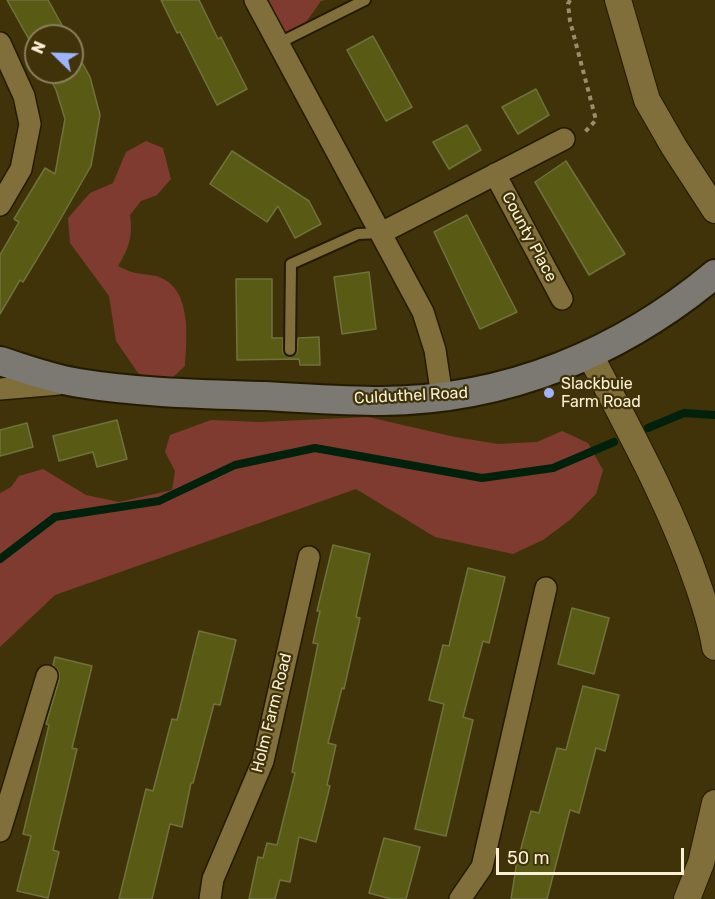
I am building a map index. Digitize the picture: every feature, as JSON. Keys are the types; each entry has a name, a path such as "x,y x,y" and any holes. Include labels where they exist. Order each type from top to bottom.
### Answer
{"main road":[{"name":"Culduthel Road","path":"0,361 77,383 191,394 383,401 442,397 478,392 515,382 590,355 635,332 684,300 715,274"}],"street":[{"path":"255,0 423,312 435,350 442,397"},
{"path":"618,0 647,100 715,210"},
{"path":"0,43 24,96 30,124 21,170 0,205"},
{"name":"County Place","path":"381,233 564,139"},
{"name":"County Place","path":"495,174 562,299"},
{"path":"590,355 662,495 691,564 713,629 715,647"},
{"name":"Culduthel Road","path":"0,389 77,383"},
{"name":"Holm Farm Road","path":"210,899 213,879 263,761 309,557"},
{"path":"460,899 482,867 546,588"},
{"path":"0,831 47,676"},
{"path":"687,899 708,865 715,803"}],"lane":[{"path":"279,43 364,0"},
{"path":"290,350 291,264 358,234 381,233"}],"path":[{"path":"564,139 584,134 596,120 570,21 568,4 570,0"}],"shaded area":[{"path":"259,0 326,0 321,1 302,28 290,35 267,27"},
{"path":"146,141 163,148 171,179 157,195 141,201 130,215 129,242 118,266 134,273 156,276 170,283 182,303 186,329 185,366 170,380 155,382 138,373 116,341 109,296 70,243 68,218 90,193 113,183 126,152"},
{"path":"368,417 455,437 498,444 537,442 562,431 588,443 603,470 596,494 571,519 543,540 513,554 435,537 356,489 55,595 0,647 0,493 11,487 19,476 43,469 86,495 119,502 172,490 175,471 165,452 170,435 211,420 260,422"}],"building":[{"path":"7,0 48,0 61,24 24,24 24,30"},
{"path":"161,0 199,0 247,89 217,105"},
{"path":"373,36 412,107 386,121 347,50"},
{"path":"84,66 90,77 100,115 91,166 23,282 20,280 0,314 0,255 19,222 14,219 45,168 55,174 65,119 53,84 84,84"},
{"path":"536,89 549,115 518,134 502,107"},
{"path":"467,125 481,150 449,169 433,142"},
{"path":"232,151 309,201 321,224 295,238 278,206 267,222 210,184"},
{"path":"566,161 625,254 589,275 535,182"},
{"path":"467,215 517,312 480,329 434,232"},
{"path":"369,272 376,329 342,334 334,277"},
{"path":"236,279 272,279 272,338 283,338 283,353 290,357 297,353 298,338 319,337 320,365 300,365 299,359 237,360"},
{"path":"117,420 127,459 97,467 93,452 59,461 53,436"},
{"path":"27,423 33,447 0,456 0,430"},
{"path":"333,545 370,554 356,617 360,618 344,689 342,688 328,743 336,745 327,785 330,786 316,842 299,837 290,882 280,880 275,899 249,899 258,857 263,858 267,843 277,845 295,773 292,772 318,644 313,643 320,611 317,611"},
{"path":"468,568 505,577 489,643 483,641 463,717 473,720 446,836 415,829 444,704 429,700 443,645 449,646"},
{"path":"572,608 609,618 594,674 558,664"},
{"path":"199,631 236,640 220,705 214,704 193,783 191,783 182,827 170,824 152,899 119,899 146,789 153,791 172,719 177,720"},
{"path":"55,657 92,666 72,748 77,749 53,850 59,852 48,898 17,891 31,836 23,834 49,725 46,724 59,680 59,673 53,665"},
{"path":"583,686 619,695 605,751 596,748 579,813 570,810 547,899 511,899 516,867 531,811 539,813 557,748 566,750"},
{"path":"384,838 420,847 406,899 391,899 369,893"}],"waterway":[{"path":"648,428 684,413 715,415"},
{"path":"0,559 55,517 159,501 235,465 315,448 482,478 553,468 614,442"}],"place":[{"name":"Slackbuie Farm Road","path":"549,393"}]}
